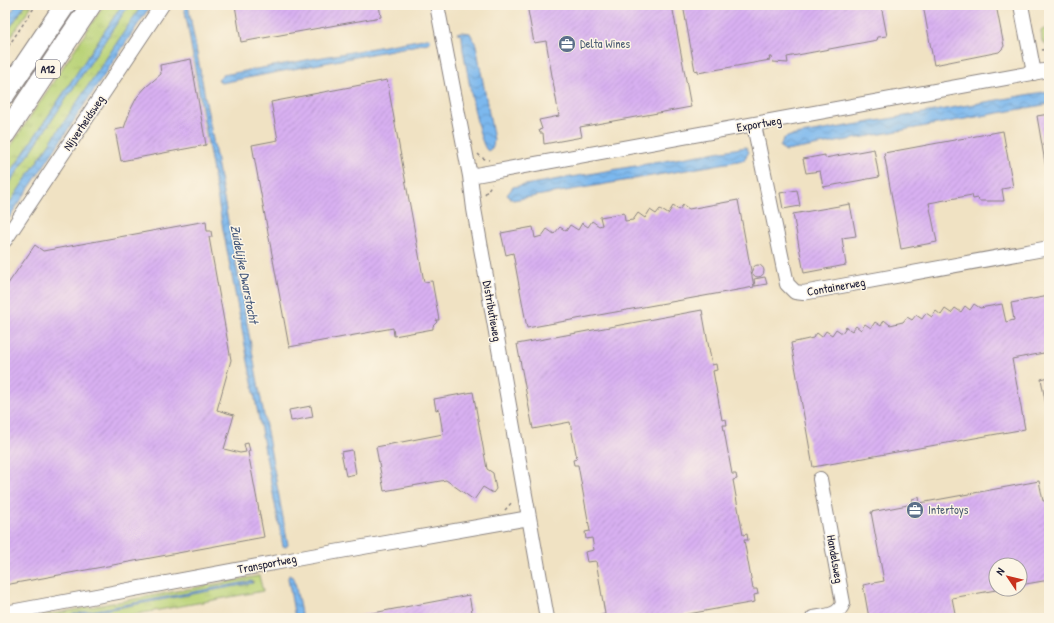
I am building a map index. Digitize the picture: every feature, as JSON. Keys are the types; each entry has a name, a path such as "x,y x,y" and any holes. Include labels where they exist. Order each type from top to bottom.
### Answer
{"highway":[{"name":"A12","path":"5,94 65,5"},
{"name":"A12","path":"5,134 91,5"}],"street":[{"name":"Nijverheidsweg","path":"5,240 162,5"},
{"name":"Distributieweg","path":"437,5 470,176 474,210 547,618"},
{"path":"1022,5 1034,73"},
{"name":"Exportweg","path":"470,176 1049,70"},
{"name":"Containerweg","path":"754,125 787,284 795,292 804,293 1049,248"},
{"name":"Handelsweg","path":"813,618 836,613 841,609 843,603 820,480"},
{"name":"Transportweg","path":"5,613 312,556 529,518"}],"path":[{"path":"5,52 36,5"},
{"path":"1042,50 1049,48"}],"green space":[{"path":"25,5 32,5 5,46 5,35"},
{"path":"104,5 122,5 5,181 5,155"},
{"path":"129,5 142,5 5,210 5,190"},
{"path":"1049,28 1049,45 1047,45 1042,41 1041,30"},
{"path":"259,576 263,591 115,618 62,618 254,582 52,618 31,618"}],"water":[{"path":"16,5 25,5 5,35 5,22"},
{"path":"122,5 129,5 5,190 5,181"},
{"path":"142,5 151,5 5,224 5,210"},
{"path":"184,5 188,5 288,545 286,547 283,546 223,229"},
{"path":"457,33 470,33 476,45 494,140 493,147 488,151 484,146 480,135 463,50 462,36"},
{"path":"429,38 431,40 428,43 221,83 218,79 223,75"},
{"path":"1049,91 1049,104 786,151 780,147 783,139 790,136"},
{"path":"746,147 749,152 744,160 513,200 507,195 513,187"},
{"path":"289,575 294,578 302,618 295,618 288,578"},
{"path":"252,581 253,583 62,618 52,618"}],"building":[{"path":"235,5 379,5 381,17 241,42"},
{"path":"527,5 672,5 691,107 580,127 582,137 544,144 543,133 540,133 539,130 542,129 539,120 559,116 546,41 534,43"},
{"path":"683,5 881,5 887,36 878,37 877,40 787,57 788,63 773,62 772,57 769,57 770,60 698,73 698,70 695,71"},
{"path":"923,5 996,5 1004,46 999,52 934,65"},
{"path":"191,59 206,145 121,161 115,130 124,128 137,97 161,74 160,65"},
{"path":"387,80 424,282 432,281 439,320 436,320 437,322 433,326 433,329 394,336 393,328 289,347 252,145 278,140 271,102"},
{"path":"1049,114 1049,180 1048,180 1037,116"},
{"path":"1003,131 1013,187 1002,189 1004,201 979,201 978,198 973,199 972,195 929,203 937,242 901,249 884,153"},
{"path":"874,149 879,177 823,187 820,171 806,173 803,159 825,155 825,158"},
{"path":"797,190 800,206 783,209 780,193"},
{"path":"738,200 754,287 527,328 513,253 506,255 501,233 533,227 535,238 542,236 547,229 554,234 560,227 566,231 570,225 578,230 582,223 588,227 592,221 599,226 602,225 600,217 624,213 625,221 633,220 638,213 645,218 650,210 656,214 660,209 668,214 673,206 679,210 683,205 689,209"},
{"path":"850,204 856,236 842,238 846,265 804,273 793,214"},
{"path":"206,221 207,231 211,231 212,237 209,237 231,360 217,410 234,415 224,449 240,453 246,452 244,444 248,443 250,451 248,452 264,537 5,585 5,288 35,245 43,251"},
{"path":"756,265 760,265 764,271 760,277 756,277 752,273 752,269"},
{"path":"765,277 767,284 755,286 754,279"},
{"path":"1049,296 1049,352 1012,359 1025,429 813,467 791,343 813,338 817,333 822,337 826,331 832,335 836,329 842,333 846,327 852,331 856,326 861,330 865,324 871,328 875,322 881,326 884,320 890,325 903,322 907,317 912,320 916,315 922,319 926,313 932,317 936,311 941,315 945,309 951,313 955,308 961,312 965,306 970,310 974,304 980,308 1002,304 1006,322 1014,320 1011,303"},
{"path":"702,310 712,365 716,364 717,370 713,371 722,420 726,419 727,425 723,425 732,474 736,474 737,479 733,480 743,535 747,534 748,540 744,540 753,589 757,589 758,594 754,595 755,602 666,618 591,618 605,614 596,561 587,562 585,552 594,550 592,538 586,539 585,532 590,531 578,465 574,465 573,460 577,459 570,422 533,429 517,344"},
{"path":"1049,377 1049,416 1048,416 1041,379"},
{"path":"473,392 487,469 493,473 496,489 493,493 483,487 474,500 446,480 384,491 376,447 443,434 439,409 436,410 434,399"},
{"path":"311,406 313,417 291,421 289,410"},
{"path":"352,450 356,474 346,476 341,452"},
{"path":"1039,481 1043,501 1049,500 1049,515 1046,516 1049,533 1049,580 1028,584 1028,557 988,557 988,591 952,598 956,618 869,618 863,585 884,581 871,512 913,504 912,499 919,497 920,503"},
{"path":"469,595 473,618 357,618 357,616"}],"place":[{"name":"Delta Wines","path":"567,44"},
{"name":"Intertoys","path":"915,510"}],"water label":[{"name":"Zuidelijke Dwarstocht","path":"245,274"}]}
